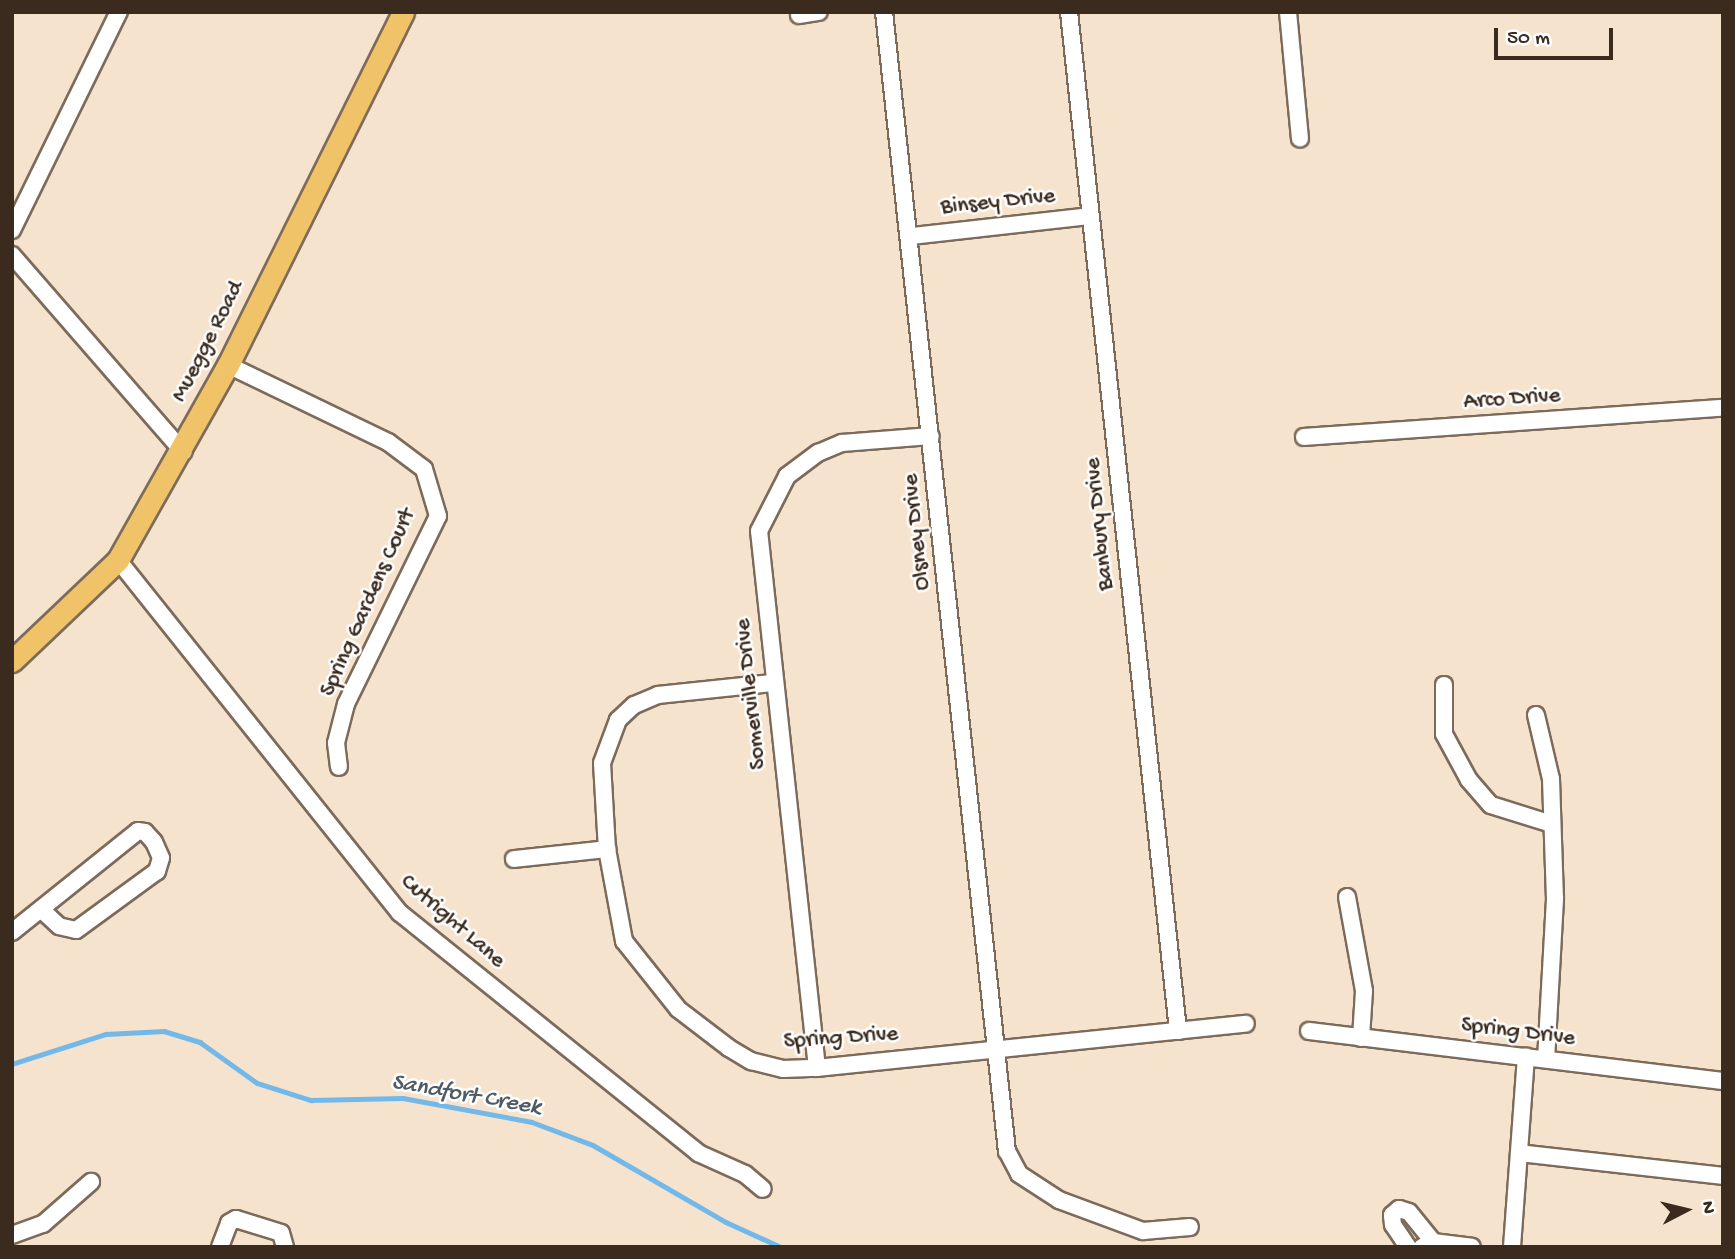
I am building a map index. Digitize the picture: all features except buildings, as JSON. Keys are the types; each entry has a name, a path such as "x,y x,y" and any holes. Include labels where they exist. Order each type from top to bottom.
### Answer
{"main road":[{"name":"Muegge Road","path":"12,661 118,560 183,452 403,12"}],"street":[{"path":"12,230 119,12"},
{"path":"799,15 819,12"},
{"name":"Olsney Drive","path":"884,12 912,236 1002,1126 1019,1174 1037,1189 1143,1231 1190,1227"},
{"name":"Banbury Drive","path":"1069,12 1178,1031"},
{"path":"1288,12 1300,138"},
{"name":"Binsey Drive","path":"912,236 1090,216"},
{"path":"12,255 183,452"},
{"name":"Spring Gardens Court","path":"228,365 388,442 424,469 438,516 346,704 336,743 339,767"},
{"name":"Arco Drive","path":"1304,438 1723,408"},
{"name":"Somerville Drive","path":"817,1068 772,683 759,531 774,494 804,461 842,443 931,436"},
{"name":"Cutright Lane","path":"118,560 400,913 698,1153 745,1174 763,1189"},
{"name":"Spring Drive","path":"772,683 659,695 634,705 618,720 602,763 607,849 624,941 678,1009 751,1061 783,1069 817,1068 1246,1024"},
{"path":"1444,685 1444,734 1469,780 1491,805 1552,824"},
{"path":"1536,715 1551,779 1555,899 1546,1059"},
{"path":"12,932 138,831 145,832 154,842 161,858 157,871 76,930 59,926 42,910"},
{"path":"514,859 607,849"},
{"path":"1347,897 1364,990 1361,1038"},
{"name":"Spring Drive","path":"1309,1031 1723,1081"},
{"path":"1512,1247 1527,1057"},
{"path":"1519,1153 1723,1176"},
{"path":"12,1235 43,1224 91,1182"},
{"path":"1408,1247 1393,1225 1392,1215 1399,1209 1409,1212 1428,1244 1472,1247"},
{"path":"220,1247 229,1223 236,1219 281,1233 285,1247"}],"waterway":[{"name":"Sandfort Creek","path":"12,1064 106,1034 164,1031 200,1042 257,1083 311,1100 403,1098 532,1122 593,1145 726,1222 781,1247"}]}
